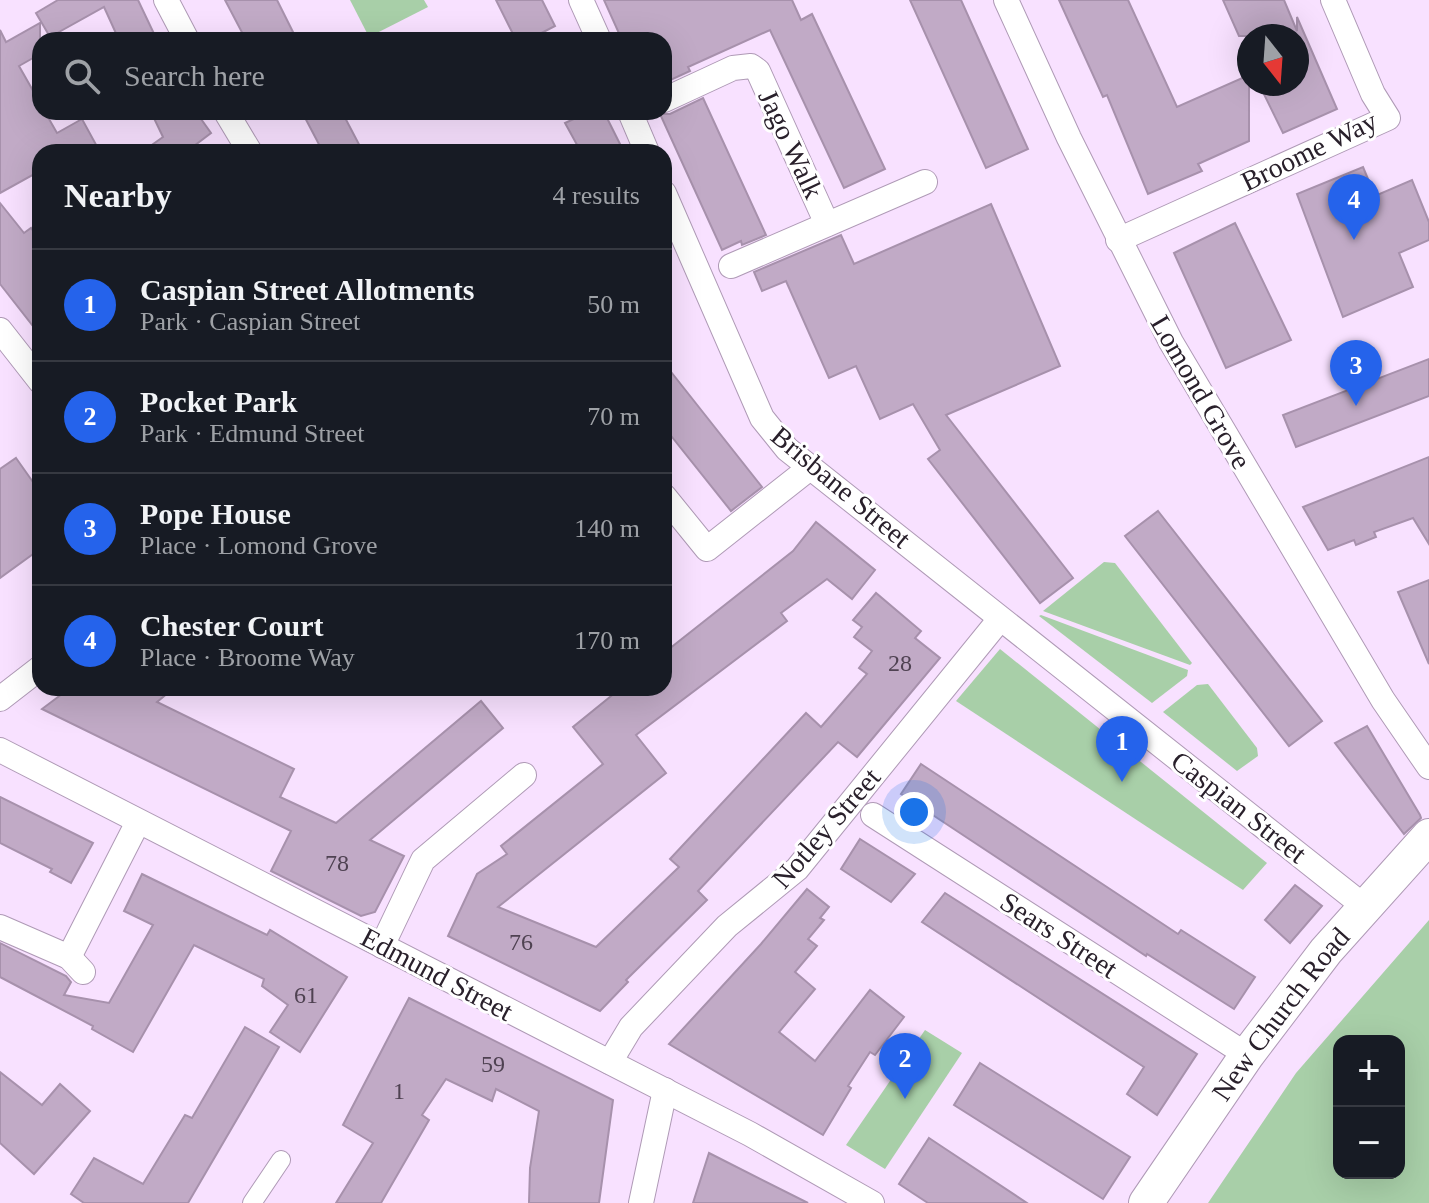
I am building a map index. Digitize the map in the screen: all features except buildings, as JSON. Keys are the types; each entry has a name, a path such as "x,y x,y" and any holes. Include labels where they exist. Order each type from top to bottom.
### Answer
{"main road":[{"name":"New Church Road","path":"1146,1203 1247,1055 1326,951 1429,836"}],"street":[{"path":"166,0 183,32"},
{"path":"581,0 595,32"},
{"name":"Lomond Grove","path":"1006,0 1118,240 1171,342 1282,533 1400,727 1429,767"},
{"name":"Broome Way","path":"1118,240 1388,118 1373,94 1333,0"},
{"name":"Jago Walk","path":"672,96 733,68 751,66 758,71 827,224"},
{"path":"231,120 245,144"},
{"path":"636,120 644,144"},
{"name":"Jago Walk","path":"731,266 925,182"},
{"name":"Brisbane Street","path":"672,211 762,418 787,449 1000,619"},
{"path":"0,330 32,371"},
{"path":"672,506 707,549 811,467"},
{"name":"Caspian Street","path":"1000,619 1365,907"},
{"name":"Notley Street","path":"610,1062 631,1027 727,926 797,869 1000,619"},
{"path":"0,699 32,674"},
{"name":"Edmund Street","path":"0,750 750,1134 872,1203"},
{"path":"382,946 423,860 524,775"},
{"name":"Sears Street","path":"873,815 1247,1055"},
{"path":"0,927 76,965 138,822"},
{"path":"641,1203 665,1090"},
{"path":"252,1203 281,1160"}],"green space":[{"path":"350,0 424,0 428,7 379,32 366,32"},
{"path":"1104,562 1115,563 1192,663 1190,665 1043,611"},
{"path":"1041,615 1188,670 1187,676 1152,703"},
{"path":"1000,649 1267,863 1243,890 956,701"},
{"path":"1208,684 1257,748 1258,756 1237,771 1163,712 1197,685"},
{"path":"1429,920 1429,1203 1208,1203 1296,1073"},
{"path":"925,1030 962,1053 885,1169 846,1145"}],"place":[{"name":"Chester Court","path":"1354,240"},
{"name":"Pope House","path":"1356,406"},
{"name":"Caspian Street Allotments","path":"1122,782"},
{"name":"Pocket Park","path":"905,1099"}]}
